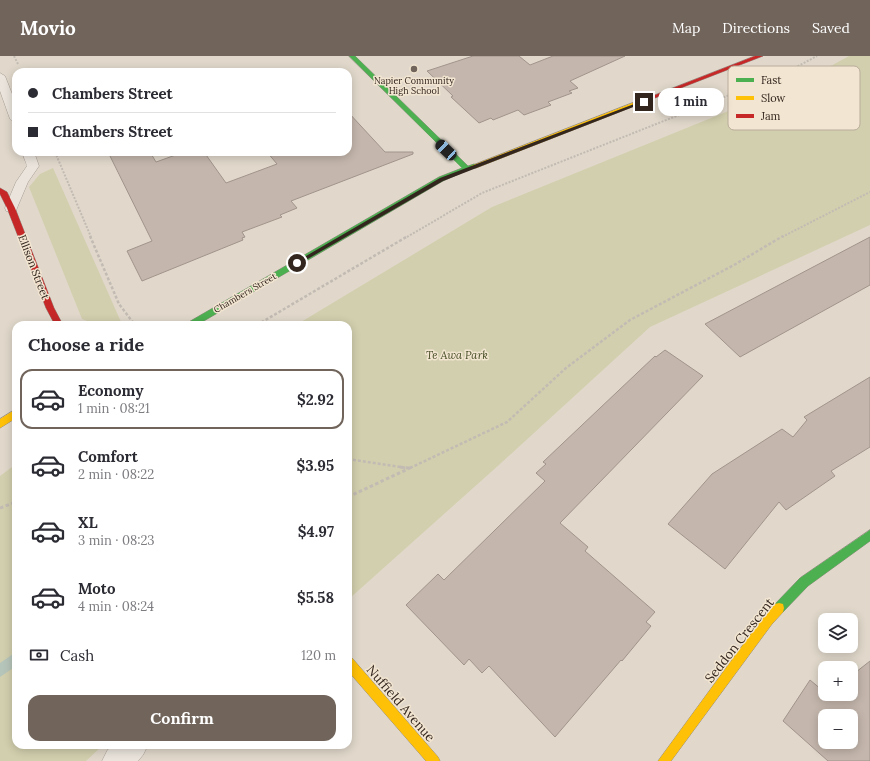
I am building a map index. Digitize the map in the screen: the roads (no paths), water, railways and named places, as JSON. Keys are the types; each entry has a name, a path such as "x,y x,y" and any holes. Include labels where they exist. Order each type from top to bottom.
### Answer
{"main road":[{"path":"352,56 467,169"},
{"name":"Chambers Street","path":"734,66 760,56"},
{"name":"Chambers Street","path":"197,321 441,179 728,68"},
{"name":"Ellison Street","path":"0,190 4,194 11,208 50,308 57,321"},
{"path":"0,424 12,416"},
{"name":"Seddon Crescent","path":"664,761 768,620 804,582 870,535"},
{"name":"Nuffield Avenue","path":"352,667 434,761"}],"street":[{"path":"117,761 129,749"}],"lane":[{"path":"0,76 12,108"},
{"path":"11,208 22,182 33,166 29,156"}],"waterway":[{"path":"0,671 12,661"}],"place":[{"name":"Napier Community High School","path":"414,69"}],"park label":[{"name":"Te Awa Park","path":"457,355"}]}
